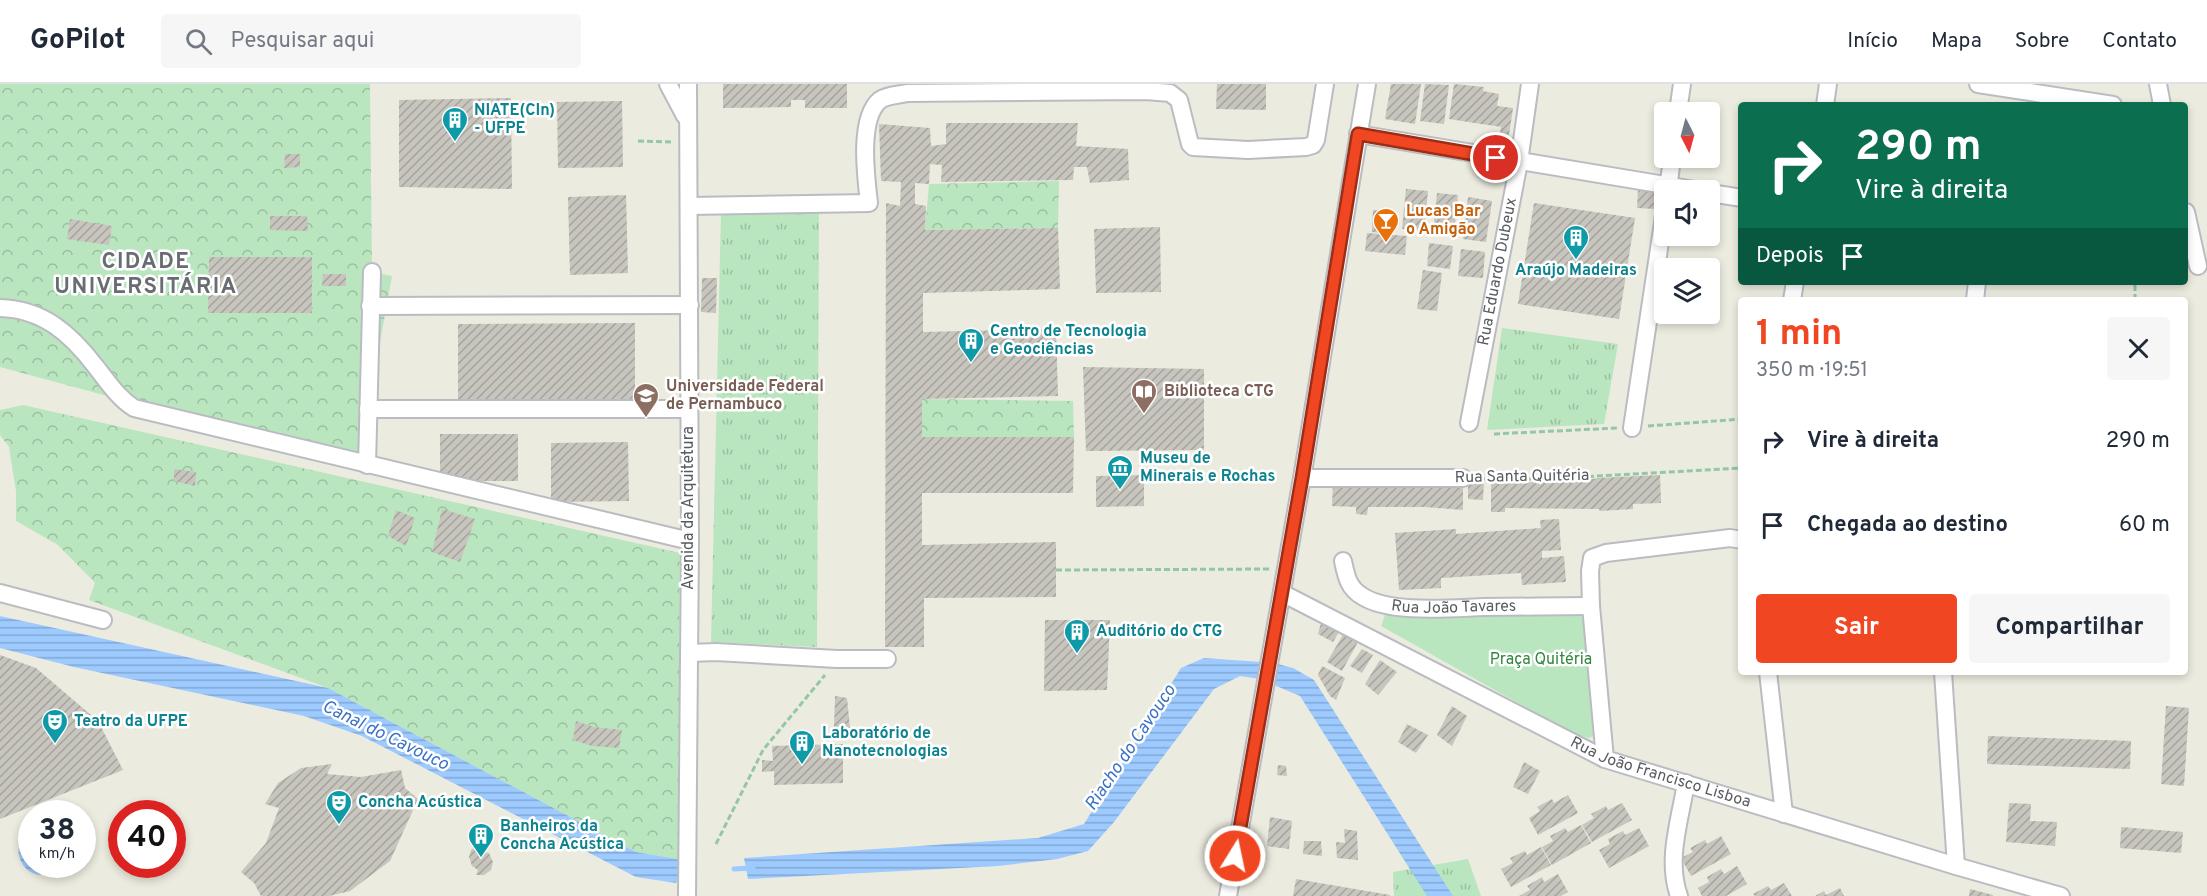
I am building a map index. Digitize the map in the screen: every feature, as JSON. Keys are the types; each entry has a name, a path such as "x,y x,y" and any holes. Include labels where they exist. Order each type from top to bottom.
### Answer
{"street":[{"path":"668,84 688,123"},
{"name":"Avenida da Arquitetura","path":"687,896 690,542 688,84"},
{"path":"690,206 869,203 866,131 872,110 887,97 917,89 1170,93 1179,100 1190,144 1193,147 1248,150 1313,145 1316,140 1324,84"},
{"path":"1228,896 1302,478 1367,84"},
{"name":"Rua Eduardo Dubeux","path":"1469,423 1519,162 1530,84"},
{"path":"1679,102 1682,84"},
{"path":"1825,102 1828,84"},
{"path":"1978,84 2094,102"},
{"path":"2158,84 2161,102"},
{"path":"1358,134 1654,186"},
{"path":"1720,195 1738,197"},
{"path":"2188,222 2197,266"},
{"path":"1632,428 1659,246"},
{"path":"367,465 372,272"},
{"path":"370,306 690,305"},
{"path":"0,308 27,311 55,325 89,358 119,396 134,408 690,542"},
{"path":"368,409 688,409"},
{"name":"Rua Santa Quitéria","path":"1302,478 1464,478"},
{"path":"1605,759 1590,606 1592,558 1606,552 1730,538 1738,539"},
{"name":"Rua João Tavares","path":"1343,561 1347,580 1353,589 1360,595 1380,604 1416,608 1590,606"},
{"path":"0,593 103,620"},
{"name":"Rua João Francisco Lisboa","path":"1282,593 1605,759 2061,896"},
{"path":"689,652 887,660"},
{"path":"1768,675 1784,814"},
{"path":"1943,675 1956,866"},
{"path":"1679,896 1674,883 1673,856 1686,783"}],"path":[{"path":"638,141 688,142"},
{"name":"Rua Santa Quitéria","path":"1464,478 1542,479 1738,468"},
{"path":"1056,570 1286,568"},
{"path":"716,844 763,750 837,659"}],"green space":[{"path":"0,84 370,84 372,272 392,276 358,464 0,367"},
{"path":"1059,181 1058,228 925,230 929,184"},
{"path":"721,212 819,213 817,647 711,642"},
{"path":"1502,328 1618,344 1604,424 1487,430"},
{"path":"922,399 1073,401 1074,437 922,437"},
{"path":"23,405 680,553 678,859 636,852 328,688 89,600 95,583 58,545 16,521 16,491 9,447 0,435 0,410"},
{"name":"Praça Quitéria","path":"1387,610 1577,612 1584,618 1595,735 1589,738 1573,734 1381,626"},
{"path":"1468,859 1481,896 1394,896 1393,872"}],"water":[{"name":"Canal do Cavouco","path":"0,616 328,688 636,852 678,859 679,877 676,883 636,877 362,736 304,716 74,667 0,648"},
{"path":"1204,658 1274,663 1293,668 1314,680 1453,896 1427,896 1300,696 1260,679 1240,676 1214,689 1114,822 1088,851 1057,859 998,866 748,879 744,858 1038,838 1084,824 1181,668"}],"building":[{"path":"723,84 847,84 847,108 805,108 805,100 791,100 791,107 723,108"},
{"path":"1217,84 1266,84 1266,110 1216,109"},
{"path":"1391,84 1421,84 1415,124 1385,119"},
{"path":"1425,84 1449,85 1444,124 1420,121"},
{"path":"1454,84 1484,87 1483,91 1499,94 1497,106 1513,108 1509,135 1500,133 1501,127 1449,119"},
{"name":"NIATE(CIn) - UFPE","path":"511,98 512,189 399,187 399,100"},
{"path":"622,101 623,167 558,168 557,102"},
{"name":"Centro de Tecnologia e Geociências","path":"946,123 1078,123 1076,146 1128,149 1129,180 1090,183 1087,167 1074,167 1073,180 941,182 942,165 930,164 929,184 915,183 915,204 926,206 925,230 1058,228 1060,289 923,293 923,332 1056,329 1058,396 922,399 922,437 1074,437 1073,493 922,493 922,545 1056,542 1056,597 924,598 924,647 885,647 886,203 900,206 901,182 881,181 879,124 930,128 931,146 946,144"},
{"path":"285,154 300,154 300,167 284,168"},
{"path":"1406,189 1428,191 1424,231 1402,229"},
{"path":"1638,189 1654,190 1654,209 1637,208"},
{"path":"1437,193 1458,195 1454,233 1433,231"},
{"path":"626,195 628,273 570,275 568,197"},
{"path":"1468,197 1492,201 1486,242 1463,239"},
{"name":"Araújo Madeiras","path":"1534,203 1635,218 1619,319 1518,304"},
{"path":"1373,210 1395,212 1393,234 1372,232"},
{"path":"270,216 307,216 308,231 270,230"},
{"path":"70,219 112,226 109,245 67,239"},
{"path":"1160,227 1161,292 1096,293 1094,229"},
{"name":"Lucas Bar o Amigão","path":"1367,233 1407,236 1405,255 1365,251"},
{"path":"1429,243 1453,246 1450,269 1427,266"},
{"path":"1461,249 1485,252 1483,278 1458,276"},
{"path":"209,257 312,257 312,313 208,313"},
{"path":"1423,270 1442,273 1437,311 1417,309"},
{"path":"323,274 346,274 346,286 322,286"},
{"path":"702,278 717,278 716,313 701,312"},
{"path":"635,323 635,403 458,404 458,324"},
{"name":"Biblioteca CTG","path":"1083,367 1204,369 1204,450 1086,451"},
{"path":"440,434 518,434 518,481 440,481"},
{"path":"628,442 629,501 551,502 551,443"},
{"path":"174,469 196,472 195,486 174,481"},
{"name":"Museu de Minerais e Rochas","path":"1144,475 1144,506 1096,507 1096,476"},
{"path":"1660,475 1661,503 1633,504 1633,509 1600,511 1599,509 1505,508 1505,512 1491,512 1491,483 1582,481"},
{"path":"1463,479 1463,510 1368,507 1367,515 1356,514 1356,507 1332,506 1333,481"},
{"path":"1468,481 1484,481 1483,500 1468,499"},
{"path":"442,509 475,519 460,562 432,552"},
{"path":"396,510 415,518 406,546 388,536"},
{"path":"1559,519 1561,550 1542,551 1542,558 1564,556 1566,582 1522,585 1521,573 1441,578 1441,588 1399,590 1395,533 1456,529 1456,534 1541,528 1540,520"},
{"name":"Auditório do CTG","path":"1045,620 1110,620 1107,690 1044,691"},
{"path":"1321,623 1340,630 1333,642 1318,634"},
{"path":"1344,633 1358,642 1342,671 1327,662"},
{"path":"1362,649 1373,655 1362,673 1350,666"},
{"name":"Teatro da UFPE","path":"0,655 36,668 98,721 123,770 48,800 18,800 18,812 0,819"},
{"path":"1380,660 1397,672 1378,695 1365,684"},
{"path":"1322,666 1345,678 1336,700 1330,696 1318,675"},
{"path":"835,696 847,698 850,728 834,729"},
{"path":"1452,706 1467,716 1452,746 1437,735"},
{"path":"2166,706 2189,708 2184,786 2161,784"},
{"path":"576,721 594,727 622,730 619,748 592,746 573,740"},
{"path":"1407,724 1428,735 1416,753 1398,742"},
{"path":"1988,736 2131,741 2130,769 1987,764"},
{"name":"Laboratório de Nanotecnologias","path":"843,744 843,783 774,785 774,771 762,772 762,760 773,761 772,746"},
{"path":"1524,762 1540,771 1528,794 1513,787"},
{"name":"Concha Acústica","path":"332,764 327,774 361,777 401,770 405,788 418,799 390,861 350,891 329,896 261,896 254,883 241,872 266,843 279,808 265,804 278,783 301,768"},
{"path":"1278,765 1286,766 1287,776 1277,775"},
{"path":"1568,795 1578,813 1538,835 1529,818 1540,811 1537,807 1552,799 1554,803"},
{"path":"1622,803 1632,820 1592,842 1582,825 1594,818 1591,814 1606,806 1608,810"},
{"path":"2009,803 2031,804 2030,821 2057,822 2055,846 2006,842"},
{"path":"1270,817 1292,821 1289,849 1267,846"},
{"path":"1581,825 1591,843 1552,865 1542,847 1553,841 1550,836 1565,828 1568,832"},
{"path":"2121,827 2183,832 2181,853 2120,848"},
{"path":"1639,828 1649,846 1609,868 1599,850 1610,844 1608,839 1623,831 1625,835"},
{"path":"1344,829 1357,831 1358,860 1337,858 1336,842 1345,843"},
{"path":"1721,836 1731,854 1691,876 1681,858 1693,852 1690,848 1705,840 1707,844"},
{"path":"1304,841 1321,841 1322,856 1303,854"},
{"name":"Banheiros da Concha Acústica","path":"477,845 485,845 483,852 489,853 493,862 491,870 484,875 476,875 478,870 472,866 469,857 471,850"},
{"path":"1541,847 1551,865 1511,887 1501,869 1513,863 1510,858 1525,851 1527,855"},
{"path":"1737,866 1747,884 1726,896 1702,896 1698,888 1709,882 1707,877 1721,869 1724,874"},
{"path":"1558,874 1568,892 1561,896 1519,896 1530,890 1527,886 1542,877 1544,882"},
{"path":"1296,879 1390,895 1390,896 1293,896"},
{"path":"1784,883 1792,896 1755,896 1753,894 1768,886 1771,890"},
{"path":"1840,888 1844,896 1815,896 1824,891 1826,895"},
{"path":"1970,889 1993,895 1993,896 1969,896"}],"waterway":[{"name":"Riacho do Cavouco","path":"734,869 753,868"}],"place":[{"name":"NIATE(CIn) - UFPE","path":"455,143"},
{"name":"Lucas Bar o Amigão","path":"1386,244"},
{"name":"Araújo Madeiras","path":"1576,261"},
{"name":"Centro de Tecnologia e Geociências","path":"971,364"},
{"name":"Biblioteca CTG","path":"1144,415"},
{"name":"Universidade Federal de Pernambuco","path":"646,419"},
{"name":"Museu de Minerais e Rochas","path":"1120,491"},
{"name":"Auditório do CTG","path":"1077,655"},
{"name":"Teatro da UFPE","path":"55,745"},
{"name":"Laboratório de Nanotecnologias","path":"802,766"},
{"name":"Concha Acústica","path":"339,826"},
{"name":"Banheiros da Concha Acústica","path":"481,859"}],"district":[{"name":"CIDADE UNIVERSITÁRIA","path":"146,274"}],"route":[{"path":"1235,856 1302,478 1358,134 1496,158"}]}
